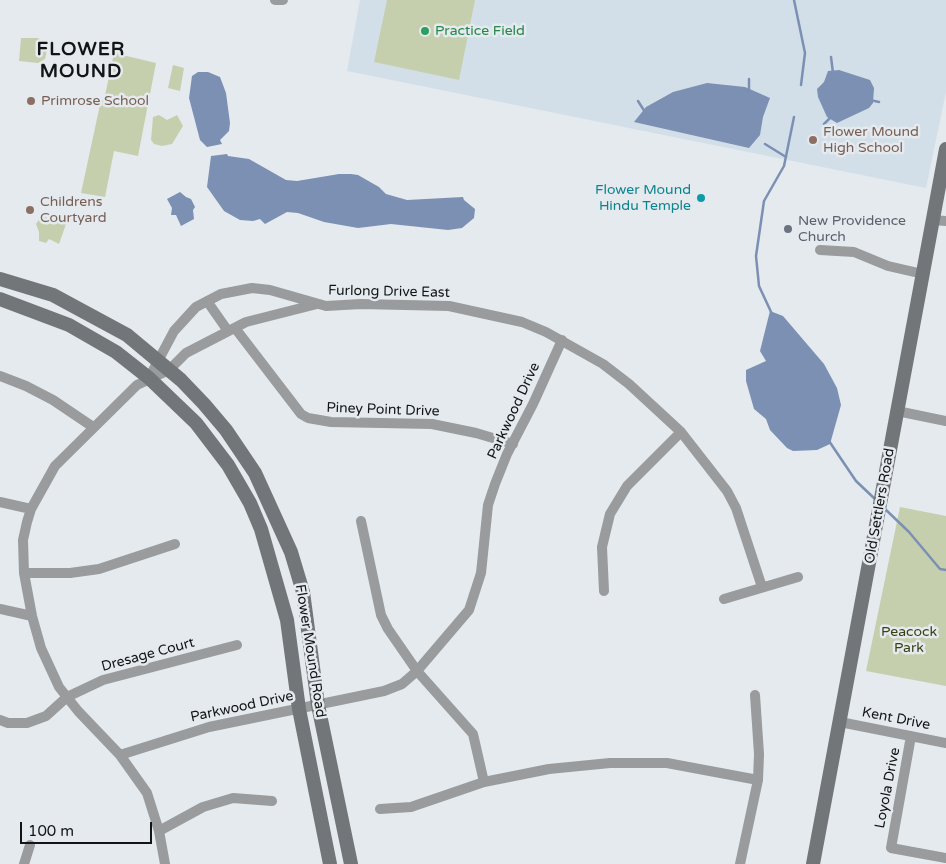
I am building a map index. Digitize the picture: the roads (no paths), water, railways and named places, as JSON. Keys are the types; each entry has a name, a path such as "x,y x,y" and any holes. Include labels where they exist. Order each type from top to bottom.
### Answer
{"main road":[{"name":"Old Settlers Road","path":"813,864 922,274 939,220 946,149"},
{"name":"Flower Mound Road","path":"0,279 30,286 85,311 127,335 170,370 226,430 255,473 269,500 291,552 303,592 318,705 351,864"},
{"name":"Flower Mound Road","path":"0,299 69,325 116,352 149,378 196,423 228,465 250,503 261,529 287,620 299,709 330,864"}],"street":[{"path":"820,250 854,252 888,266 922,274"},
{"path":"149,378 174,331 196,307 221,294 252,288 270,290 318,303"},
{"name":"Piney Point Drive","path":"207,301 301,414 308,418 331,422 432,424 476,433 513,444"},
{"name":"Furlong Drive East","path":"170,370 186,353 231,329 264,317 318,303 326,306 361,304 449,306 522,322 562,340 603,364 629,384 681,432 727,490 736,508 762,587"},
{"name":"Parkwood Drive","path":"120,755 202,729 384,691 402,684 417,671 469,610 481,573 488,505 513,444 562,340"},
{"path":"165,864 159,831 147,793 120,755 67,697 54,677 41,648 32,616 24,573 23,540 30,510 55,466 137,385 170,370"},
{"path":"0,376 26,386 53,400 93,427"},
{"path":"898,411 946,421"},
{"path":"604,591 602,547 610,514 627,486 681,432"},
{"path":"0,502 30,510"},
{"path":"361,521 381,615 388,629 417,671 473,734 484,782"},
{"path":"24,573 70,573 98,569 175,544"},
{"path":"724,598 798,576"},
{"path":"0,609 32,616"},
{"name":"Dresage Court","path":"0,720 8,723 27,723 46,716 67,697 118,675 237,645"},
{"path":"740,864 758,780 759,754 755,695"},
{"name":"Kent Drive","path":"840,722 946,742"},
{"name":"Loyola Drive","path":"911,736 891,848 946,858"},
{"path":"380,809 411,807 484,782 549,769 610,762 667,763 758,780"},
{"path":"159,831 203,807 233,798 272,801"},
{"path":"24,864 30,845"}],"water":[{"path":"839,70 870,80 874,88 873,103 869,108 837,123 827,117 818,97 817,89 824,82 828,71"},
{"path":"198,72 208,72 220,77 226,93 230,123 229,131 220,140 222,144 207,147 200,140 189,98 192,76"},
{"path":"707,83 745,87 770,98 763,117 760,135 749,148 634,122 646,107 673,92"},
{"path":"227,154 228,156 249,159 286,180 297,181 339,174 351,174 358,175 379,187 386,194 407,200 463,197 475,209 474,218 462,228 448,230 391,224 358,228 324,222 298,213 287,212 265,224 260,219 253,221 240,220 224,211 207,187 211,156"},
{"path":"180,192 191,199 195,207 193,210 194,219 181,226 176,215 171,215 172,208 167,199"},
{"path":"770,311 783,316 824,364 837,388 841,405 830,444 817,450 793,451 787,448 770,430 766,419 754,409 746,381 746,370 766,361 760,351"}],"waterway":[{"path":"794,0 805,53 801,85"},
{"path":"831,57 833,73"},
{"path":"749,79 749,90"},
{"path":"870,100 879,102"},
{"path":"638,101 645,112"},
{"path":"772,314 759,286 756,256 764,201 784,166 794,117"},
{"path":"824,124 830,118"},
{"path":"765,144 786,157"},
{"path":"829,441 856,481 875,499"},
{"path":"884,508 909,532 940,569 946,570"}],"place":[{"name":"Practice Field","path":"425,31"},
{"name":"Primrose School","path":"31,101"},
{"name":"Flower Mound High School","path":"813,140"},
{"name":"Flower Mound Hindu Temple","path":"701,198"},
{"name":"Childrens Courtyard","path":"30,210"},
{"name":"New Providence Church","path":"788,229"}],"district":[{"name":"FLOWER MOUND","path":"81,61"}],"park label":[{"name":"Peacock Park","path":"909,640"}]}
